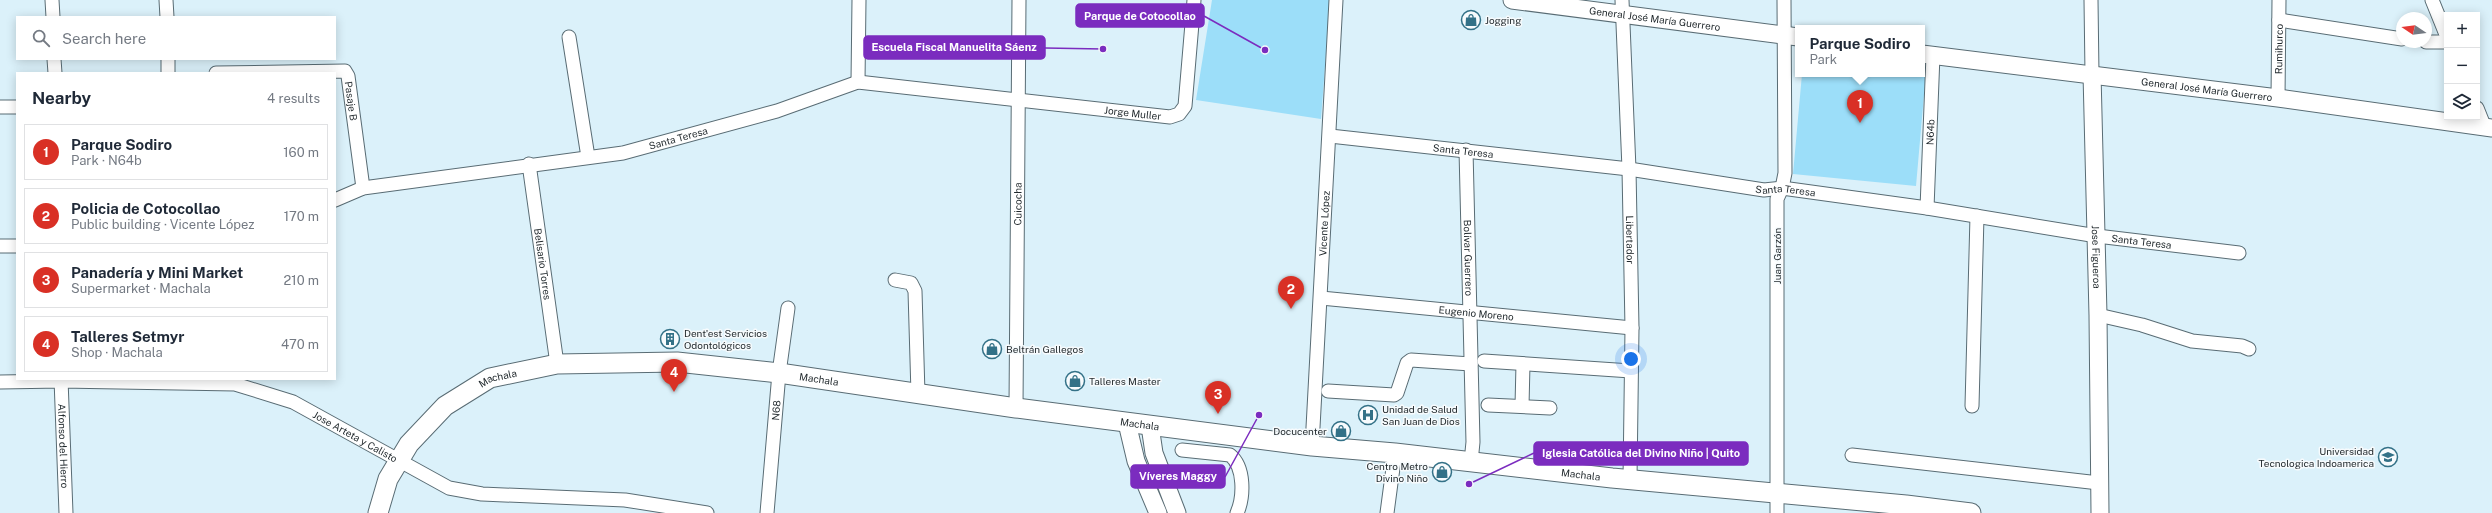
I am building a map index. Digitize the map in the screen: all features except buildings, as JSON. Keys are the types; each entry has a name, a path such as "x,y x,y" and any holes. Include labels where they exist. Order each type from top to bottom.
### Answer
{"main road":[{"name":"Machala","path":"378,513 388,479 398,460 421,429 444,406 490,378 557,364 677,362 779,374 1127,423 1312,446 1395,453 1630,479 1777,493 1906,509 1972,513"}],"street":[{"path":"52,0 53,16"},
{"path":"166,0 167,16"},
{"path":"858,82 859,0"},
{"name":"Cuicocha","path":"1016,408 1018,0"},
{"name":"Jorge Muller","path":"1018,98 1170,117 1179,114 1185,106 1194,0"},
{"name":"Vicente López","path":"1312,446 1330,136 1336,0"},
{"name":"General José María Guerrero","path":"1512,0 1622,7 1791,36"},
{"name":"Juan Garzón","path":"1777,513 1777,199 1782,188 1785,173 1791,36 1784,0"},
{"name":"Jose Figueroa","path":"2091,0 2097,236 2100,513"},
{"name":"Rumihurco","path":"2278,98 2280,0"},
{"path":"2432,0 2444,29"},
{"name":"Libertador","path":"1622,7 1629,169 1632,328 1630,479"},
{"path":"2279,20 2396,37"},
{"path":"569,37 588,157"},
{"path":"2432,42 2444,42"},
{"name":"General José María Guerrero","path":"1928,54 2278,98 2489,128"},
{"name":"N64b","path":"1927,208 1928,54"},
{"path":"54,60 55,72"},
{"name":"Pasaje B","path":"280,72 345,71 348,76 363,188"},
{"name":"Santa Teresa","path":"336,200 363,188 624,152 777,111 858,82 1018,98"},
{"path":"0,107 16,107"},
{"path":"2480,113 2489,128"},
{"name":"Santa Teresa","path":"1330,136 1629,169 1764,190 1782,188 1927,208 2097,236 2239,253"},
{"name":"Bolívar Guerrero","path":"1466,150 1471,364 1471,462"},
{"name":"Belisario Torres","path":"529,164 557,364"},
{"path":"1972,406 1976,216"},
{"path":"0,246 16,246"},
{"path":"895,280 911,283 915,291 918,394"},
{"name":"Eugenio Moreno","path":"1321,298 1469,311 1632,328"},
{"name":"N68","path":"767,513 779,374 788,308"},
{"path":"2098,315 2142,325 2192,342 2242,346 2249,349"},
{"path":"1328,391 1394,395 1397,393 1407,363 1411,360 1471,364"},
{"path":"1484,361 1631,371"},
{"path":"1522,406 1523,364"},
{"name":"Jose Arteta y Calisto","path":"0,382 61,380 235,384 293,402 449,488 466,492 625,500 707,513"},
{"name":"Alfonso del Hierro","path":"61,380 66,513"},
{"path":"1488,405 1550,408"},
{"path":"1127,423 1136,461 1158,513"},
{"path":"1150,426 1154,453 1177,513"},
{"path":"1182,450 1230,455 1235,458 1241,479 1242,497 1237,513"},
{"path":"1387,513 1395,453"},
{"path":"1852,455 2099,483"}],"shaded area":[{"path":"1212,0 1330,0 1321,119 1196,100"},
{"path":"1926,72 1916,186 1793,174 1802,77 1925,77"}],"place":[{"name":"Jogging","path":"1471,20"},
{"name":"Escuela Fiscal Manuelita Sáenz","path":"1103,49"},
{"name":"Parque de Cotocollao","path":"1265,50"},
{"name":"Parque Sodiro","path":"1860,123"},
{"name":"Policia de Cotocollao","path":"1291,309"},
{"name":"Dent'est Servicios Odontológicos","path":"670,339"},
{"name":"Beltrán Gallegos","path":"992,349"},
{"name":"Talleres Master","path":"1075,381"},
{"name":"Talleres Setmyr","path":"674,392"},
{"name":"Panadería y Mini Market","path":"1218,414"},
{"name":"Víveres Maggy","path":"1259,415"},
{"name":"Unidad de Salud San Juan de Dios","path":"1368,415"},
{"name":"Docucenter","path":"1341,431"},
{"name":"Universidad Tecnologica Indoamerica","path":"2388,457"},
{"name":"Centro Metro Divino Niño","path":"1442,472"},
{"name":"Iglesia Católica del Divino Niño | Quito","path":"1469,484"}]}
